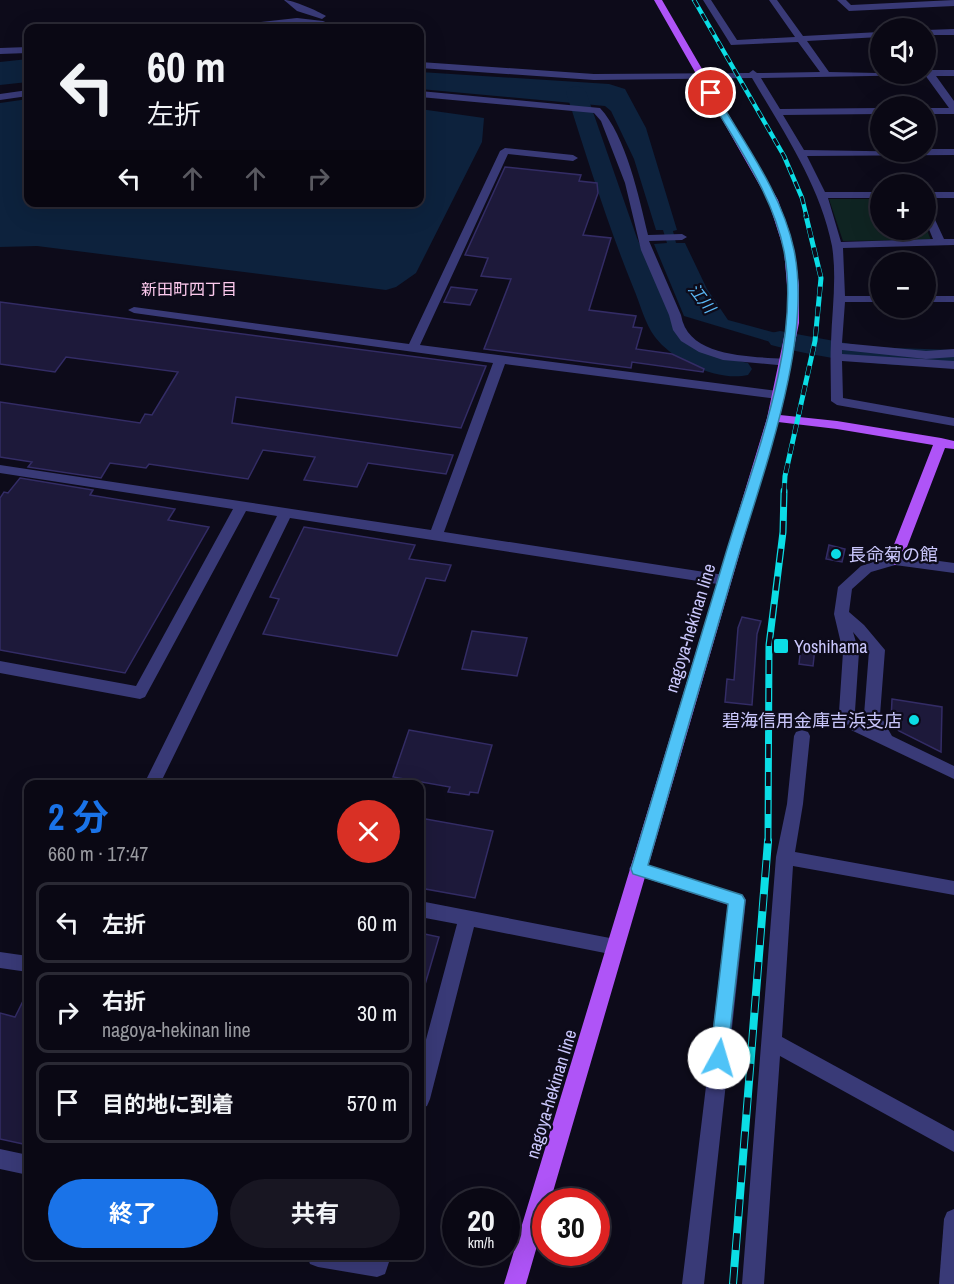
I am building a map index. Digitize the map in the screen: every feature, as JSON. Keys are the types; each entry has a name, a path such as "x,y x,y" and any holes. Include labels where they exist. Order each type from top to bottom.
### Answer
{"main road":[{"name":"nagoya-hekinan line","path":"515,1284 773,418 793,324 793,285 789,250 773,200 658,0"},
{"path":"773,418 947,444 895,560"},
{"path":"918,438 954,433"}],"street":[{"path":"288,0 300,9 320,14 331,24"},
{"path":"707,0 734,43 870,35"},
{"path":"773,0 803,39 825,73"},
{"path":"841,0 849,8 954,3"},
{"path":"275,24 307,21 320,21 326,24"},
{"path":"936,33 954,32"},
{"path":"0,51 24,50"},
{"path":"424,65 594,77 870,73"},
{"path":"753,73 801,153 820,195 837,245 840,298 836,351 837,401 954,422"},
{"path":"936,73 954,73"},
{"path":"934,84 954,110"},
{"path":"0,97 24,94"},
{"path":"424,94 590,108 603,115 630,183 645,238 646,250 675,315 677,328 686,338 703,349 727,357 785,363"},
{"path":"936,111 954,110"},
{"path":"777,112 870,111"},
{"path":"413,348 505,151 517,148 573,158"},
{"path":"801,153 954,152"},
{"path":"820,195 870,195"},
{"path":"936,195 954,195"},
{"path":"936,233 940,242"},
{"path":"645,238 682,237"},
{"path":"837,245 954,242"},
{"path":"840,298 870,299"},
{"path":"936,299 954,299"},
{"path":"134,310 777,395"},
{"path":"836,351 926,355 954,353"},
{"path":"836,351 954,365"},
{"path":"436,536 500,360"},
{"path":"0,470 724,580"},
{"path":"0,667 140,693 241,507"},
{"path":"154,780 285,514"},
{"path":"954,568 895,560 866,569 844,587 841,614 851,652 847,712 857,726 954,773"},
{"path":"841,614 860,629 877,650 872,715 886,740"},
{"path":"753,1284 785,857 795,804 802,736"},
{"path":"785,857 954,888"},
{"path":"639,869 737,900 693,1284"},
{"path":"424,910 615,947"},
{"path":"424,1084 467,918"},
{"path":"0,960 24,965"},
{"path":"772,1041 954,1142"},
{"path":"0,1159 24,1164"},
{"path":"950,1284 954,1219"},
{"path":"342,1260 377,1266 379,1260"}],"green space":[{"path":"829,199 870,199 870,240 931,240 843,241"}],"water":[{"path":"24,59 24,82 0,85 0,62"},
{"path":"424,72 609,84 625,89 646,128 677,230 673,231 676,243 685,243 707,289 728,320 824,346 823,353 774,343 684,316 654,244 667,243 663,230 656,230 634,159 611,111 605,106 424,89"},
{"path":"24,100 24,207 424,207 424,110 484,118 482,142 416,273 396,287 386,290 37,246 0,247 0,103"}],"building":[{"path":"505,167 581,175 579,181 597,183 598,193 583,235 611,238 589,310 636,316 633,327 642,328 636,349 672,354 704,369 703,372 632,362 631,368 484,349 511,279 481,276 488,258 465,255"},
{"path":"451,287 477,290 470,305 444,302"},
{"path":"0,302 486,366 461,428 236,397 232,423 453,455 446,474 368,463 357,487 304,480 315,457 263,450 248,479 149,464 146,468 110,463 101,478 28,467 32,462 0,457 0,402 140,423 145,414 152,415 178,372 66,357 55,372 0,364"},
{"path":"20,478 93,490 90,495 175,509 168,520 209,527 125,673 0,650 0,498 4,492 8,493"},
{"path":"304,527 415,545 409,559 451,565 445,581 426,578 397,656 263,634 279,599 270,597"},
{"path":"829,545 845,549 842,562 826,559"},
{"path":"742,617 761,621 757,634 752,705 725,702 727,679 734,680 738,628"},
{"path":"472,631 527,638 517,676 462,669"},
{"path":"801,646 815,648 813,666 799,664"},
{"path":"892,699 942,707 941,752 899,731 891,722"},
{"path":"409,730 492,745 478,793 470,792 469,795 448,792 450,787 424,782 424,780 393,777"},
{"path":"424,819 493,831 475,898 424,889"},
{"path":"424,934 439,937 424,988"},
{"path":"24,999 24,1144 0,1139 0,1013 15,1017"}],"waterway":[{"path":"576,92 625,238 665,333 680,349 703,361 739,369"},
{"name":"江川","path":"780,339 844,353 911,358 954,358"}],"railway":[{"path":"694,0 784,156 802,198 807,218"},
{"path":"784,493 785,476 815,341 821,278 806,216"},
{"path":"768,842 769,645 783,532 784,491"},
{"path":"733,1284 768,841"}],"place":[{"name":"長命菊の館","path":"836,554"},
{"name":"Yoshihama","path":"781,646"},
{"name":"碧海信用金庫吉浜支店","path":"914,720"}],"district":[{"name":"新田町四丁目","path":"189,289"}],"route":[{"path":"711,93 773,200 789,250 793,285 793,324 773,418 639,869 737,900 719,1058"}]}
